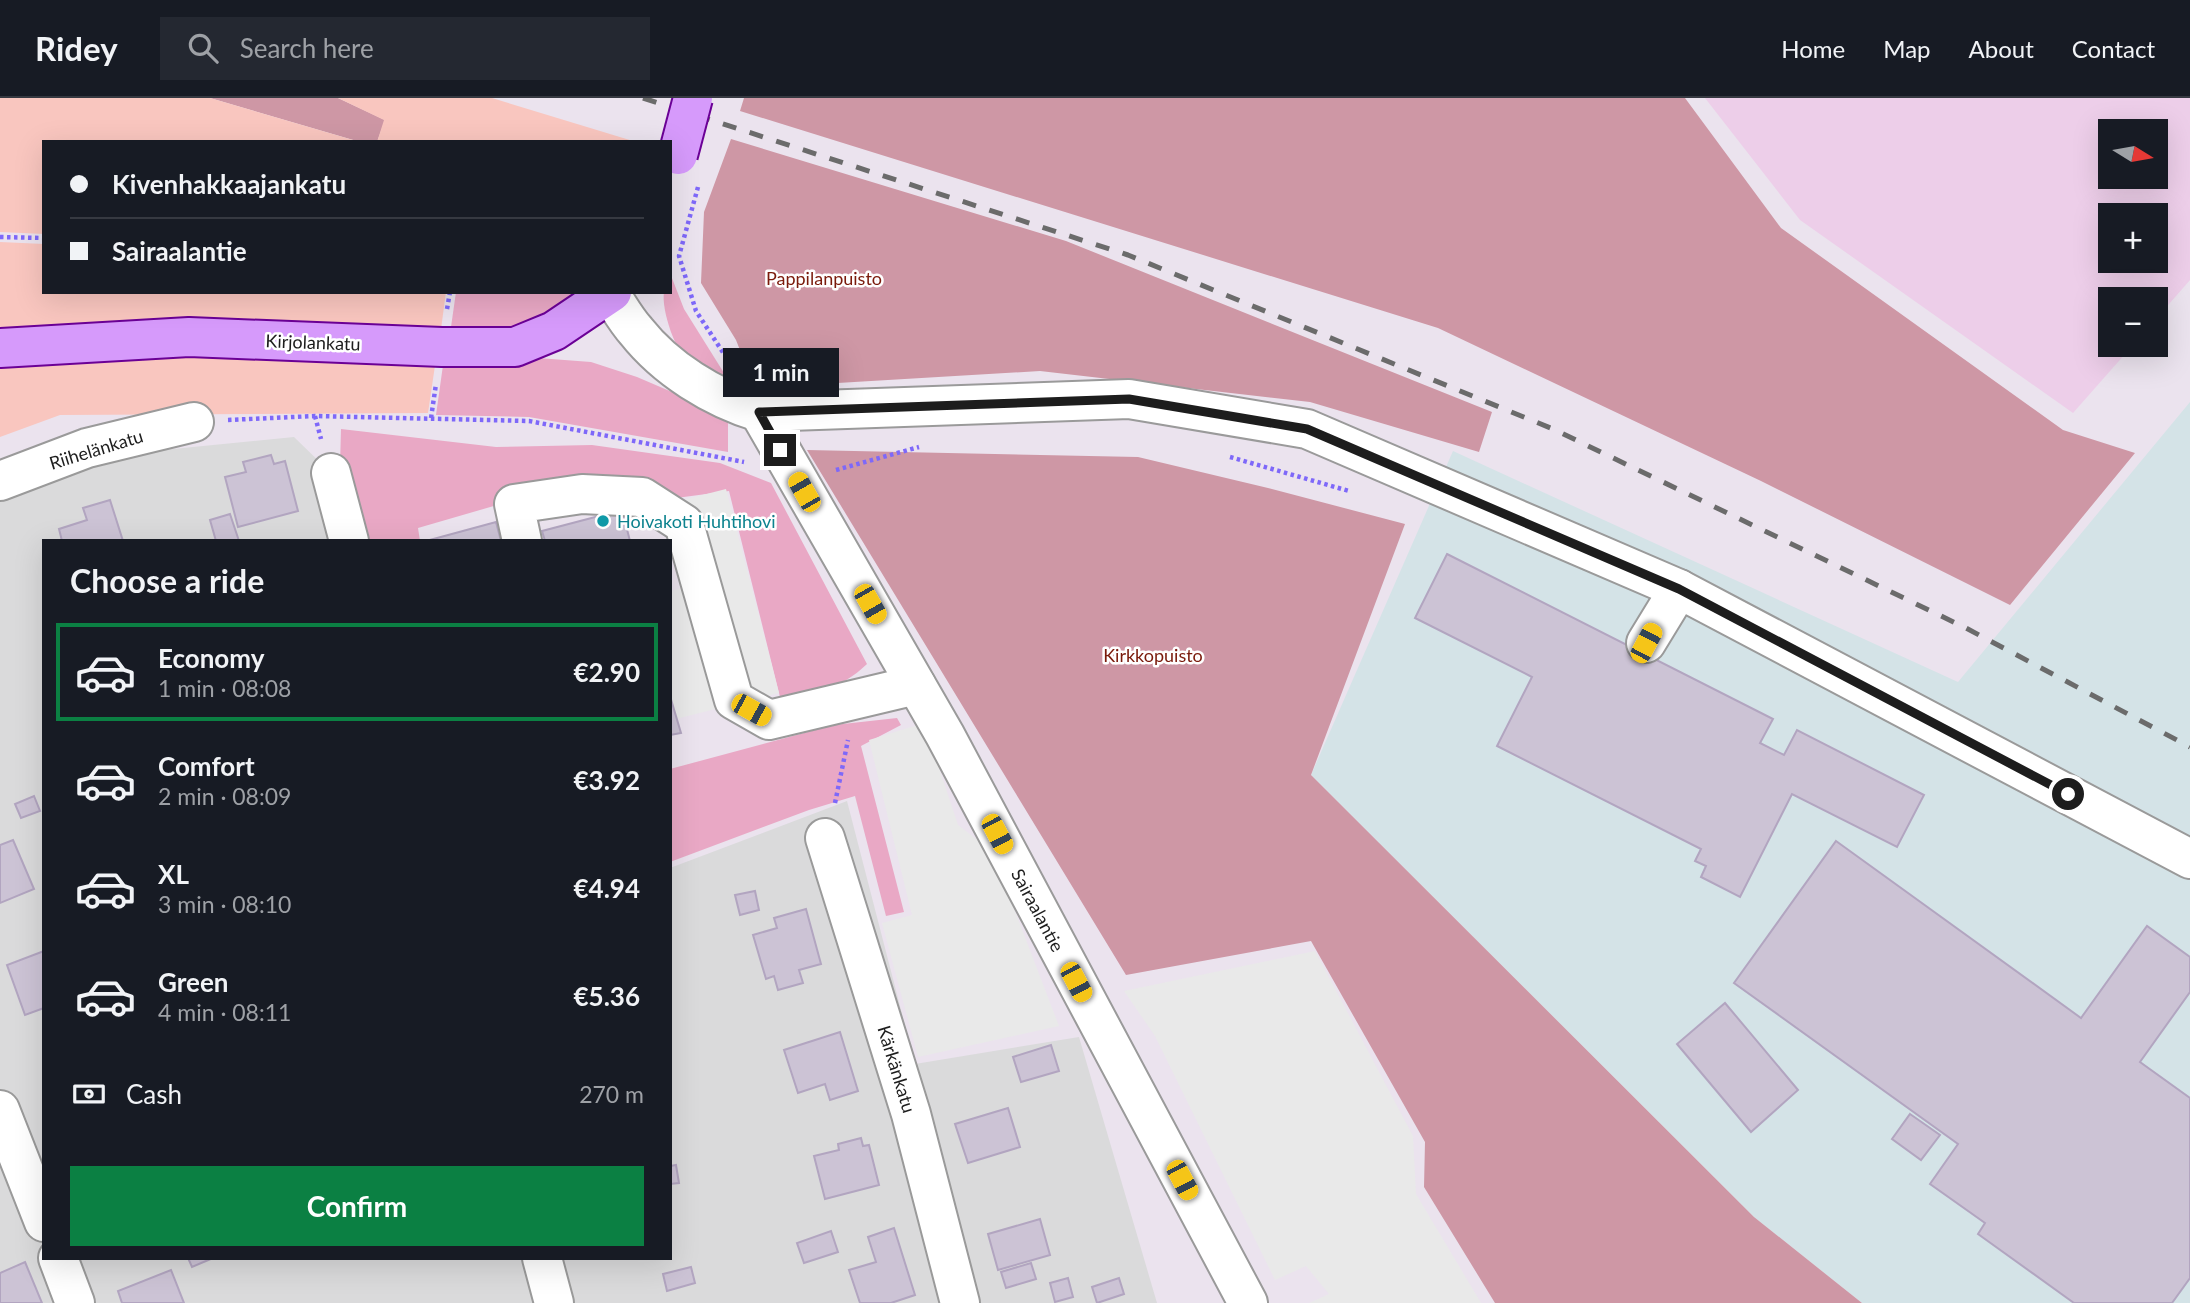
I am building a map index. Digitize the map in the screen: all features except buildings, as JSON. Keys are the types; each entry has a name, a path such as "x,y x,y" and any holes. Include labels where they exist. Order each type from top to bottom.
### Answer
{"main road":[{"path":"682,169 693,98"},
{"name":"Kirjolankatu","path":"0,348 189,337 442,347 515,347 554,331 610,294"}],"street":[{"path":"612,294 636,332 664,359 695,382 747,408 1129,399 1307,429 1679,589 2190,859"},
{"name":"Sairaalantie","path":"747,408 791,469 916,685 1248,1303"},
{"name":"Riihelänkatu","path":"0,481 87,448 194,422"},
{"path":"331,472 348,539"},
{"path":"522,539 514,504 582,494 642,497 684,524 734,700 769,720 916,685"},
{"path":"1646,643 1679,589"},
{"name":"Kärkänkatu","path":"825,838 911,1114 960,1303"},
{"path":"0,1110 42,1217"},
{"path":"59,1260 75,1303"},
{"path":"543,1260 554,1303"}],"path":[{"path":"682,169 678,256 696,311 733,369 747,408"},
{"path":"0,237 42,238"},
{"path":"194,422 315,416 529,421 791,469"},
{"path":"833,471 915,447 929,446"},
{"path":"1223,455 1357,493"},
{"path":"825,838 837,797 851,725 865,698"}],"shaded area":[{"path":"0,98 210,98 353,140 42,140 42,234 0,232"},
{"path":"338,98 492,98 630,140 378,140 384,120"},
{"path":"1705,98 2190,98 2190,280 2168,305 2168,287 2098,287 2098,357 2122,357 2073,413 1800,220"},
{"path":"0,242 42,244 42,294 446,294 439,344 0,343"},
{"path":"672,278 684,309 724,373 721,381 701,372 685,359 667,320 664,294 672,294"},
{"path":"456,294 585,294 552,321 449,341"},
{"path":"445,351 591,362 637,377 728,416 728,452 529,417 436,415"},
{"path":"437,352 428,413 60,415 0,437 0,354"},
{"path":"2190,402 2190,1303 1862,1303 1754,1217 1311,775 1453,451 1958,682"},
{"path":"341,429 496,447 592,445 720,463 771,483 867,664 837,685 780,697 729,491 661,500 566,485 418,528 420,539 360,539 340,466"},
{"path":"294,437 331,473 349,539 42,539 42,1260 672,1260 672,867 847,801 915,1064 1079,1037 1157,1303 0,1303 0,485 72,459"},
{"path":"726,489 779,693 676,719 672,704 672,591 684,588 663,505"},
{"path":"897,718 901,725 861,746 904,912 886,916 855,796 809,810 672,861 672,768 834,725"},
{"path":"924,723 958,825 992,851 1059,1026 918,1057 882,923 912,915 869,740"},
{"path":"1315,951 1413,1136 1416,1194 1481,1303 1309,1303 1329,1294 1306,1266 1275,1280 1155,1036 1124,991"}],"green space":[{"path":"210,98 338,98 385,120 378,140 353,140"},
{"path":"744,98 1685,98 1781,228 2063,430 2135,453 2010,605 1761,481 1438,328 740,111"},
{"name":"Pappilanpuisto","path":"731,139 1066,241 1492,412 1479,452 1310,402 1040,371 755,388 736,340 701,283 704,212"},
{"name":"Kirkkopuisto","path":"807,450 1138,457 1405,524 1311,775 1754,1217 1862,1303 1495,1303 1424,1187 1425,1142 1311,941 1126,975"}],"railway":[{"path":"643,98 1128,255 1553,429 1964,627 2190,747"}],"place":[{"name":"Hoivakoti Huhtihovi","path":"603,521"}],"route":[{"path":"780,450 759,412 1129,399 1307,429 1679,589 2068,794"}]}
